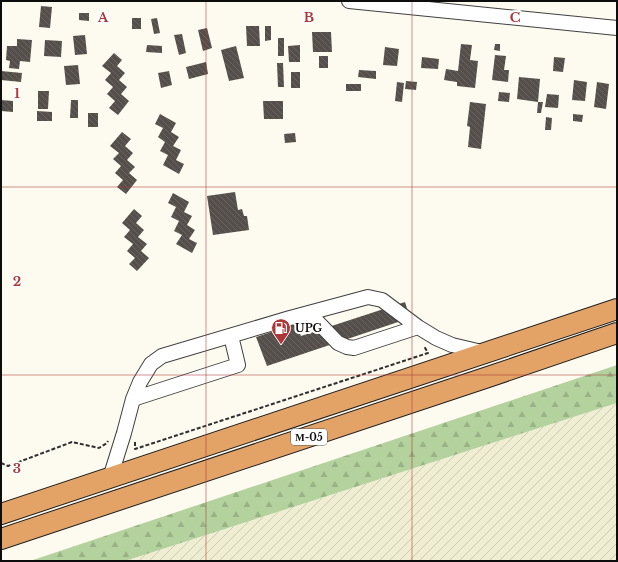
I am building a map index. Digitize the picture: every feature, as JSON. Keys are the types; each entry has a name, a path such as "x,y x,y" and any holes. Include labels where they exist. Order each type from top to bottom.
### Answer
{"highway":[{"name":"М-05","path":"1,514 617,309"},
{"name":"М-05","path":"1,539 617,333"}],"street":[{"path":"349,1 617,28"},
{"path":"110,478 133,399 140,382 151,364 162,356 368,297 382,300 418,327 436,338 452,345 486,353"},
{"path":"309,313 338,343 354,348 418,327"},
{"path":"133,399 238,365 231,336"}],"path":[{"path":"136,436 135,449 428,353 423,345"},
{"path":"1,463 8,466 72,442 99,448 107,443 109,436"}],"shaded area":[{"path":"617,403 617,561 125,561"}],"green space":[{"path":"617,365 617,403 125,561 30,561"}],"building":[{"path":"41,6 52,7 50,28 39,27"},
{"path":"79,13 89,13 89,21 79,20"},
{"path":"132,18 141,18 141,29 132,29"},
{"path":"157,18 160,33 154,34 151,19"},
{"path":"246,26 259,26 260,46 247,46"},
{"path":"265,26 271,26 271,40 265,41"},
{"path":"207,28 212,48 203,51 198,30"},
{"path":"312,32 331,32 332,52 313,52"},
{"path":"182,34 186,53 179,55 174,35"},
{"path":"85,35 87,54 75,55 73,36"},
{"path":"278,38 284,38 284,56 278,56"},
{"path":"17,39 32,40 30,62 20,61 19,69 9,68 10,61 6,60 7,46 17,46"},
{"path":"45,40 62,41 61,57 44,56"},
{"path":"461,44 472,45 470,60 478,61 475,88 457,86 457,82 444,80 446,69 458,71"},
{"path":"495,44 500,44 500,51 494,50"},
{"path":"147,45 162,46 162,53 146,52"},
{"path":"300,45 300,62 289,62 288,46"},
{"path":"236,46 244,78 229,81 221,50"},
{"path":"385,47 399,49 397,66 383,65"},
{"path":"114,53 122,60 117,66 125,73 119,80 127,87 121,94 129,101 118,115 109,108 115,101 107,94 113,87 105,80 111,73 102,66"},
{"path":"495,55 506,56 504,70 509,70 508,82 492,80"},
{"path":"319,56 328,56 328,68 319,68"},
{"path":"422,57 439,59 438,69 421,68"},
{"path":"554,57 565,58 563,72 553,71"},
{"path":"206,62 208,74 189,79 186,67"},
{"path":"277,63 283,63 284,87 278,87"},
{"path":"78,65 80,84 66,85 64,66"},
{"path":"359,70 376,71 376,79 358,77"},
{"path":"1,71 22,73 21,82 1,80"},
{"path":"169,71 172,85 161,88 158,73"},
{"path":"291,72 300,72 300,88 291,88"},
{"path":"519,77 540,79 538,102 517,99"},
{"path":"574,80 587,82 585,101 572,100"},
{"path":"406,81 417,82 416,90 405,89"},
{"path":"397,82 404,83 402,102 395,101"},
{"path":"597,82 609,84 606,109 594,107"},
{"path":"346,84 361,84 361,91 346,91"},
{"path":"38,91 49,91 48,109 38,109"},
{"path":"499,92 510,93 509,102 498,101"},
{"path":"547,94 559,95 558,108 545,107"},
{"path":"1,100 13,101 13,112 1,111"},
{"path":"71,100 78,100 78,118 70,118"},
{"path":"263,101 283,101 283,119 264,119"},
{"path":"470,102 486,104 481,149 468,147 470,127 467,126"},
{"path":"538,102 543,102 541,113 537,113"},
{"path":"37,111 52,112 52,121 37,121"},
{"path":"88,113 98,113 98,127 88,127"},
{"path":"160,114 176,123 171,132 179,137 173,146 181,150 176,160 184,164 179,174 163,165 168,155 160,151 165,142 158,137 163,128 155,124"},
{"path":"573,114 583,115 582,122 573,121"},
{"path":"546,117 552,118 551,130 545,130"},
{"path":"122,132 131,139 125,146 133,153 127,160 135,167 129,173 137,180 126,194 117,187 123,180 115,173 121,166 113,159 119,153 110,146"},
{"path":"295,133 296,142 285,143 284,134"},
{"path":"235,192 238,210 242,209 244,216 247,216 249,230 213,235 207,196"},
{"path":"173,193 189,202 184,212 192,216 187,225 195,230 189,239 197,243 192,253 176,244 182,235 174,231 179,221 171,217 176,207 168,203"},
{"path":"134,209 142,216 136,223 144,230 138,237 147,244 141,251 149,258 137,271 129,264 135,258 127,251 133,244 124,237 130,230 122,223"},
{"path":"405,302 410,318 267,366 256,337 296,324 301,336"}],"place":[{"name":"UPG","path":"281,345"}]}
